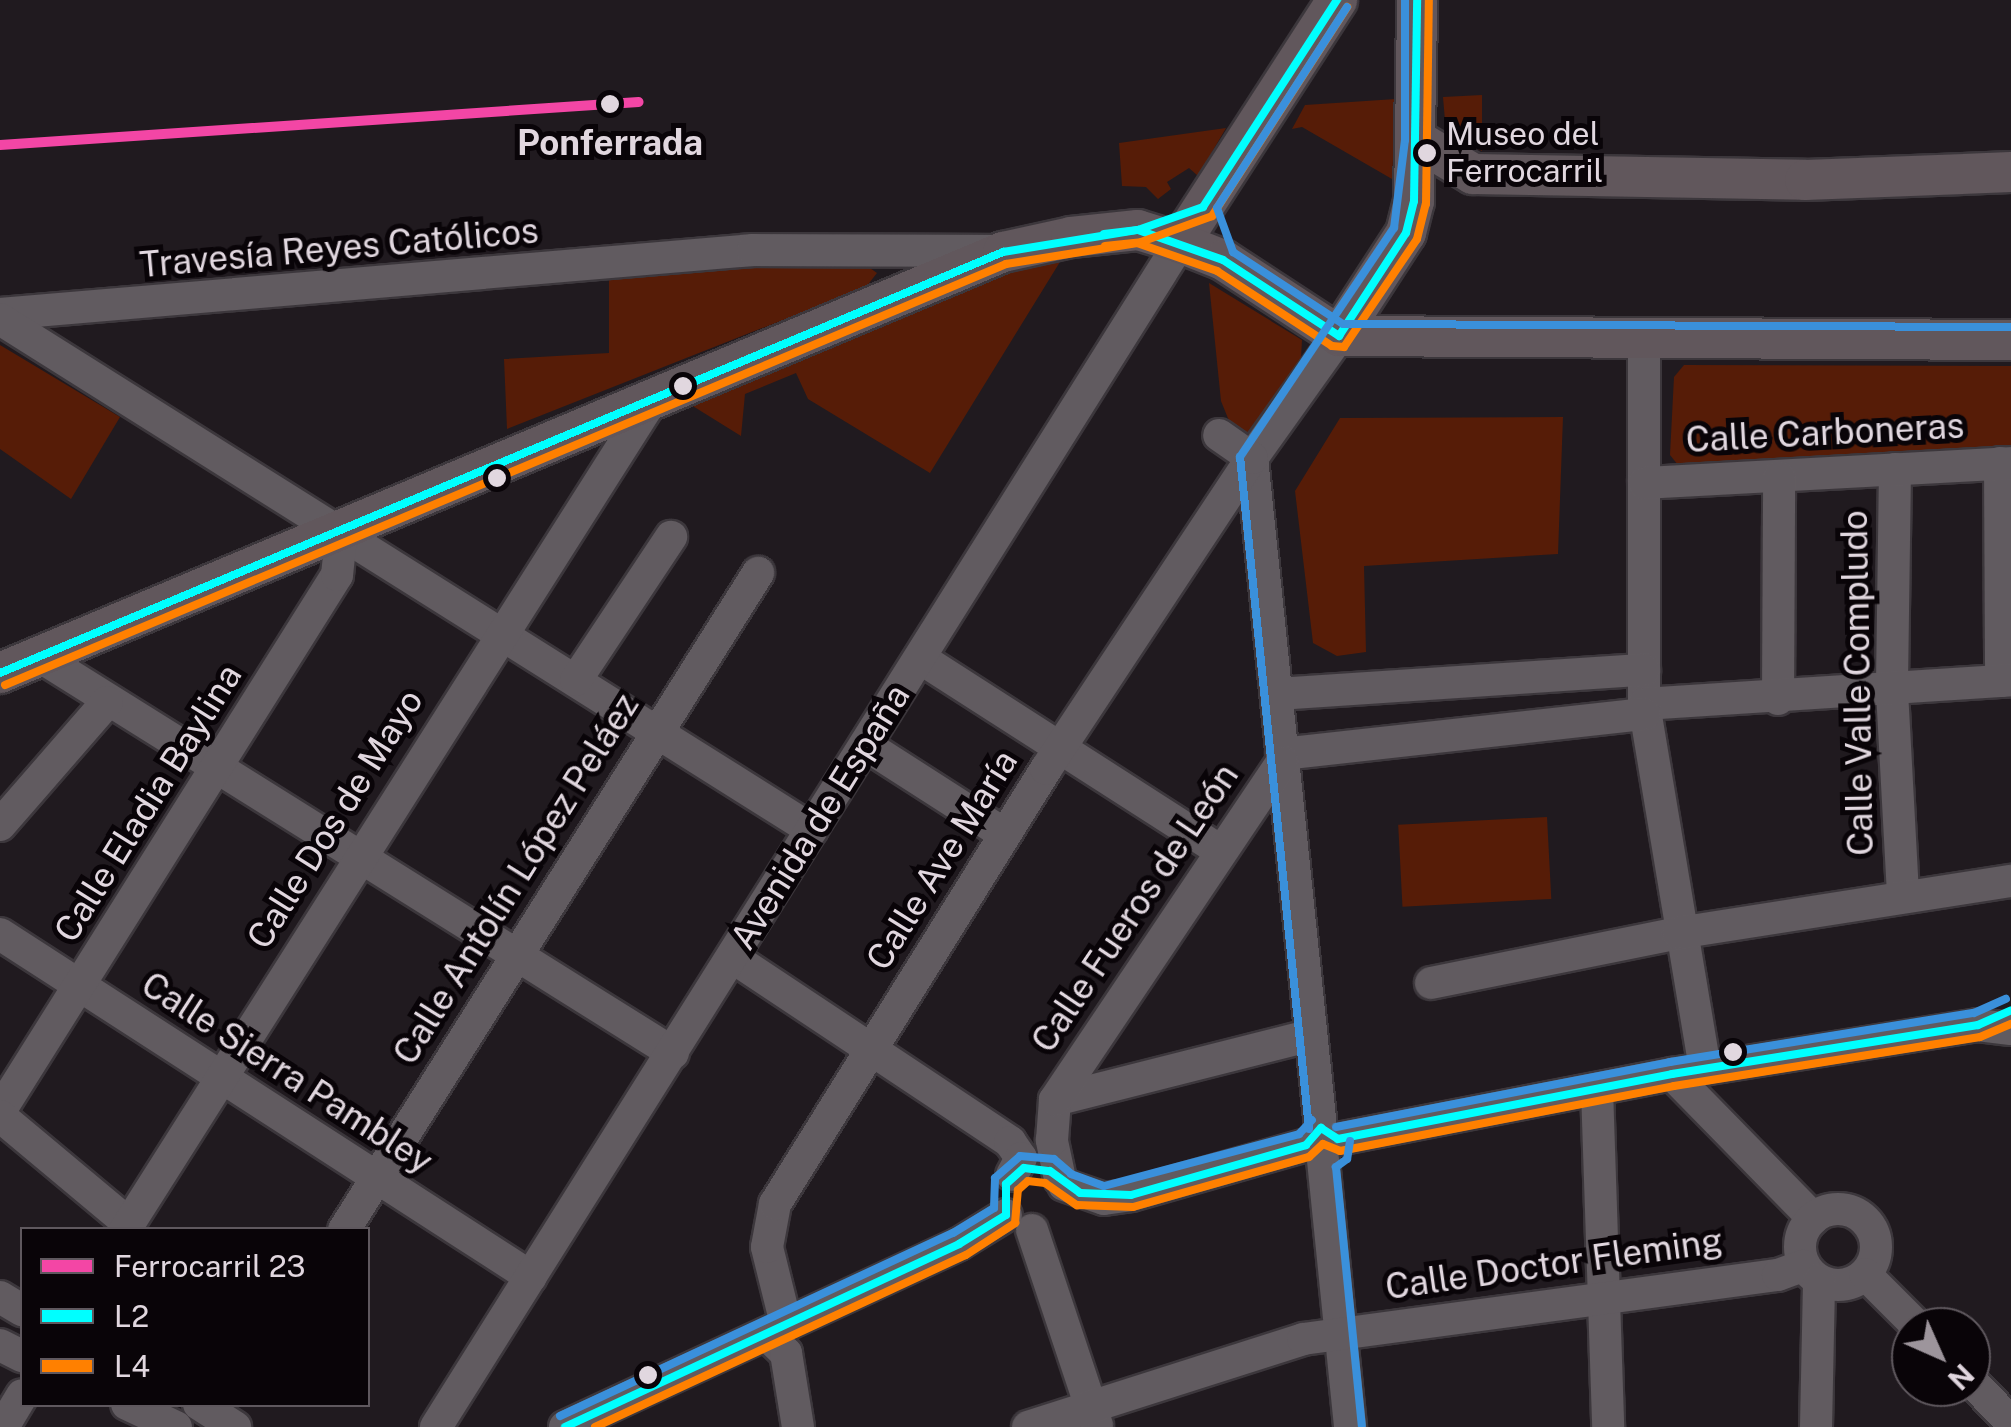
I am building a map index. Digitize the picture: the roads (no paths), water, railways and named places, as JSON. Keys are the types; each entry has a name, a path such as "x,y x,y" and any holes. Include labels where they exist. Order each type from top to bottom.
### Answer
{"main road":[{"path":"1339,336 1406,232 1418,141 1418,2"},
{"name":"Avenida de España","path":"1180,242 1335,5"},
{"path":"1418,141 1473,174 1805,180 2011,172"},
{"path":"0,673 342,529 604,439 653,398 1003,252 1138,230 1203,207 1223,260"},
{"path":"1138,230 1223,260 1339,336 2011,340"}],"street":[{"path":"1935,176 2011,157"},
{"name":"Avenida de España","path":"436,1427 532,1277 664,1047 732,957 1180,242"},
{"name":"Travesía Reyes Católicos","path":"0,316 753,250 1003,252"},
{"path":"50,349 57,326 74,309"},
{"path":"0,316 812,830"},
{"name":"Calle Ave María","path":"798,1427 786,1353 776,1329 768,1224 1058,750 1252,458 1339,336"},
{"path":"1644,340 1645,709 1678,933 1705,1069"},
{"path":"1219,435 1252,458 1350,1427"},
{"name":"Calle Dos de Mayo","path":"127,1227 500,633 604,439"},
{"path":"1282,758 1645,709 2006,681 2006,463"},
{"name":"Calle Carboneras","path":"1644,483 2006,463"},
{"name":"Calle Valle Compludo","path":"1895,468 1892,691 1903,897"},
{"path":"1778,699 1779,477"},
{"name":"Calle Eladia Baylina","path":"0,1114 337,575 342,529"},
{"path":"576,680 671,537"},
{"name":"Calle Antolín López Peláez","path":"346,1227 758,572"},
{"path":"39,656 664,1047"},
{"path":"920,658 1220,852"},
{"path":"1278,694 1644,670"},
{"path":"1575,720 1596,696 1592,682 1578,674"},
{"path":"1339,690 1325,713 1326,728 1341,748"},
{"path":"0,824 107,702"},
{"path":"867,746 1004,834"},
{"name":"Calle Fueros de León","path":"1055,1100 1282,758"},
{"path":"1432,983 1678,933 2011,880"},
{"name":"Calle Sierra Pambley","path":"0,934 219,1080 532,1277"},
{"path":"732,957 873,1047 1010,1142 1021,1158 1002,1194 1019,1222 1094,1417"},
{"path":"1978,1025 2011,1010"},
{"path":"1012,1175 1037,1166 1062,1182 1104,1199 1322,1143 1672,1074 1978,1025 2011,1028"},
{"path":"565,1427 960,1244 1019,1222 1059,1218 1062,1182 1052,1140 1055,1100 1308,1036"},
{"path":"1672,1074 1813,1218"},
{"path":"1597,1089 1608,1427"},
{"path":"0,1114 127,1227"},
{"path":"1811,1273 1848,1284 1866,1274 1876,1253 1866,1221 1846,1210 1813,1218 1800,1240 1811,1273 1816,1427"},
{"name":"Calle Doctor Fleming","path":"1028,1427 1094,1417 1303,1339 1601,1294 1811,1273"},
{"path":"1866,1274 1898,1307"},
{"path":"3,1427 20,1399"},
{"path":"1991,1402 2011,1422"},
{"path":"133,1407 176,1427"},
{"path":"204,1407 235,1427"},
{"path":"231,1407 262,1427"}],"rail line":[{"name":"23","path":"0,145 639,102"}],"place":[{"name":"Ponferrada","path":"610,104"},
{"name":"Museo del Ferrocarril","path":"1427,153"}]}
